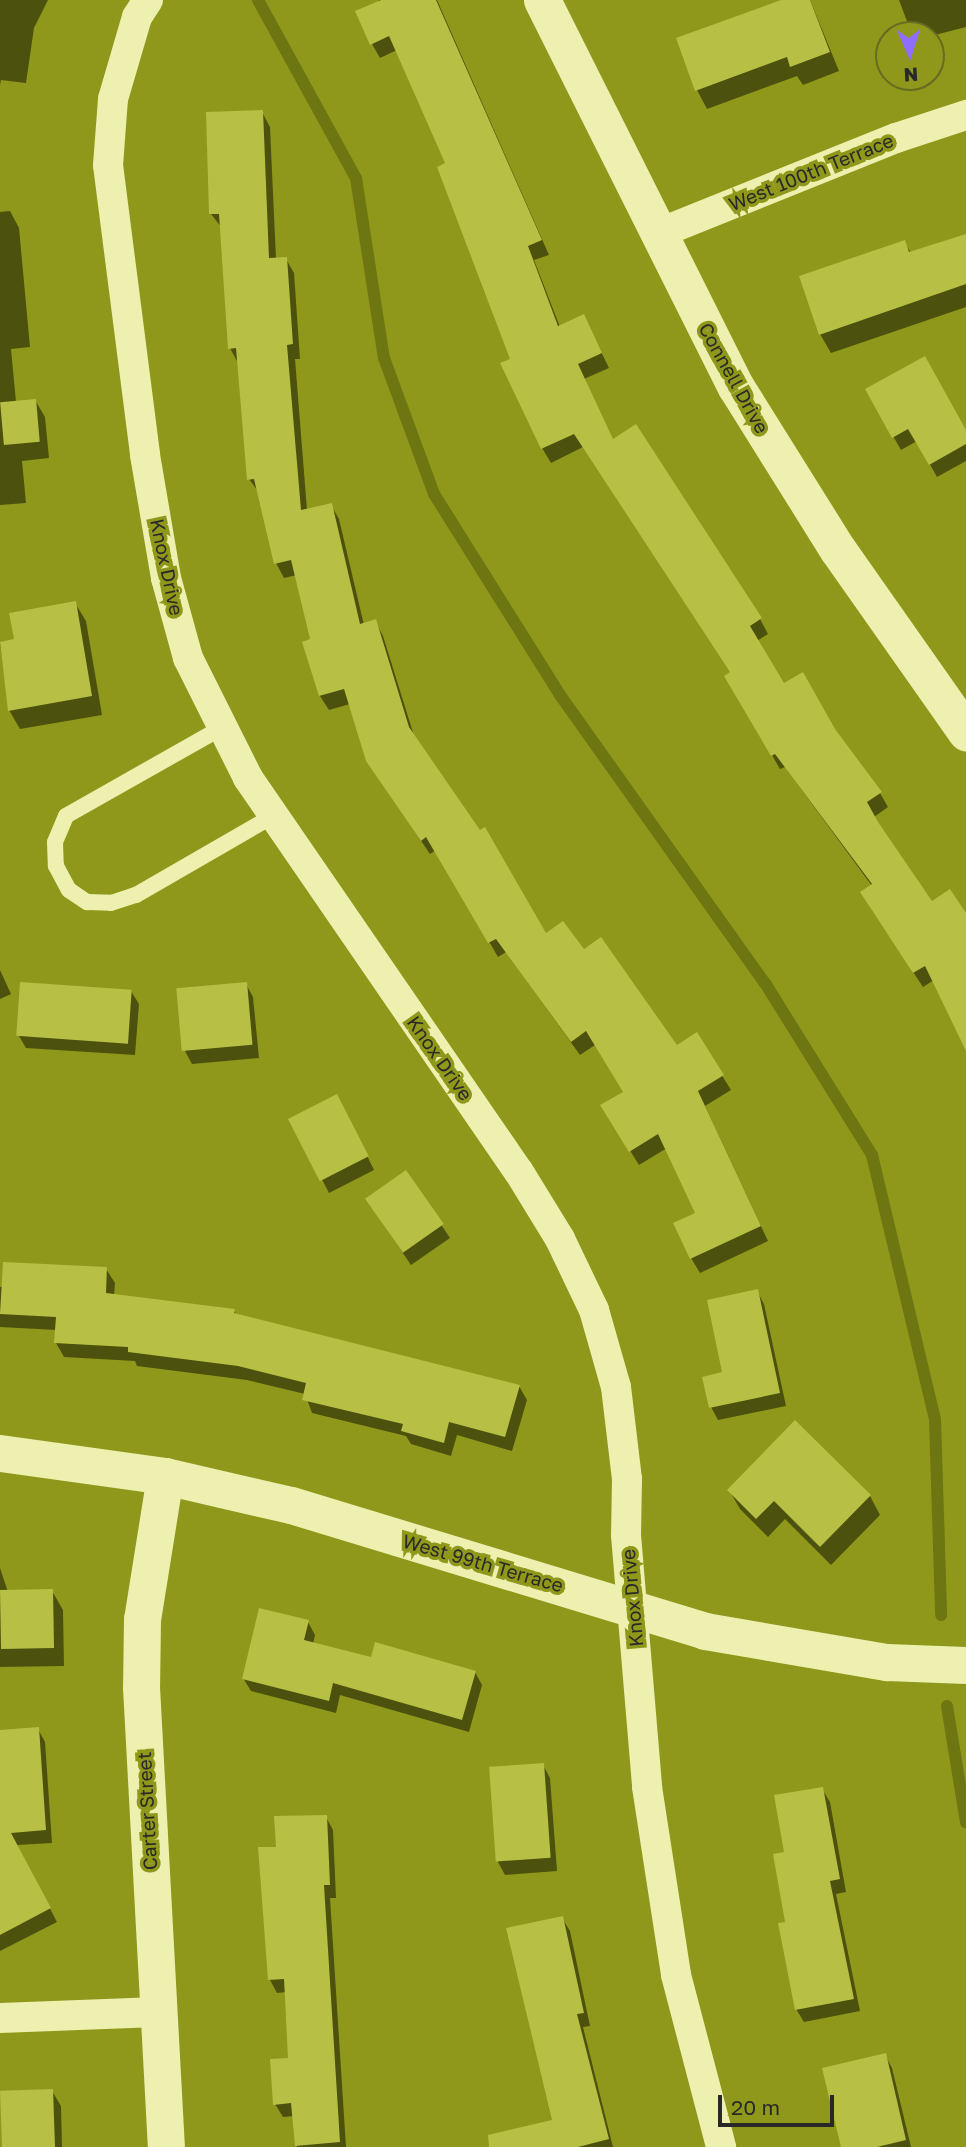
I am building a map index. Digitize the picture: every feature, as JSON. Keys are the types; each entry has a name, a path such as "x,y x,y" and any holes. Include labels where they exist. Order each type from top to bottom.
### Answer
{"street":[{"name":"Knox Drive","path":"148,0 137,17 113,99 108,165 145,455 166,578 188,658 223,727 274,816 519,1172 561,1239 594,1310 619,1413 627,1479 632,1608 647,1787 676,1975 721,2147"},
{"name":"Connell Drive","path":"542,0 736,387 838,550 959,709"},
{"name":"West 100th Terrace","path":"657,234 896,138 966,115"},
{"name":"West 99th Terrace","path":"0,1453 165,1476 291,1506 705,1631 887,1662 966,1665"},
{"name":"Carter Street","path":"165,1476 142,1619 141,1687 166,2147"},
{"path":"0,2018 158,2012"}],"lane":[{"path":"223,727 66,816 55,842 55,854 56,866 69,890 87,902 111,903 136,895 274,816"}],"building":[{"path":"381,0 436,0 542,240 528,246 558,326 584,314 602,353 578,364 613,439 636,424 762,618 750,626 784,683 803,672 835,729 882,792 867,802 878,822 932,901 950,889 966,913 966,1051 925,966 913,973 860,892 872,884 775,754 771,756 724,676 730,672 574,434 541,449 500,363 510,359 437,167 445,163 389,36 370,45 355,11"},
{"path":"781,0 810,0 830,52 790,67 787,57 695,91 676,38"},
{"path":"263,110 269,258 287,257 293,344 287,345 301,510 332,503 360,624 376,619 409,727 480,830 485,827 546,933 563,921 584,949 601,937 677,1045 697,1032 724,1075 698,1091 761,1226 690,1259 673,1223 695,1213 658,1134 629,1152 600,1105 623,1092 586,1031 571,1042 496,939 488,943 426,837 421,841 366,761 344,689 319,696 302,642 310,639 291,560 274,564 254,479 247,480 236,348 228,349 219,214 209,214 206,112"},
{"path":"966,234 966,284 819,335 799,276 905,240 909,252"},
{"path":"925,356 966,430 966,444 929,465 908,429 892,438 865,389"},
{"path":"36,399 40,442 4,445 0,402"},
{"path":"76,601 92,696 8,711 0,642 14,639 9,613"},
{"path":"20,982 132,990 128,1044 16,1036"},
{"path":"247,982 252,1045 182,1051 176,988"},
{"path":"337,1094 369,1156 320,1181 288,1119"},
{"path":"406,1170 444,1224 403,1253 365,1199"},
{"path":"3,1262 107,1267 106,1293 235,1309 234,1313 520,1385 505,1437 449,1422 444,1443 401,1431 403,1424 302,1400 306,1383 238,1366 128,1352 128,1347 54,1343 56,1317 0,1314"},
{"path":"758,1289 780,1393 709,1408 702,1377 722,1372 707,1300"},
{"path":"795,1420 871,1495 820,1547 774,1501 756,1519 727,1490"},
{"path":"53,1589 54,1648 1,1649 0,1590"},
{"path":"259,1608 309,1620 304,1640 371,1657 375,1642 476,1671 462,1720 333,1683 329,1701 242,1679"},
{"path":"39,1727 46,1830 11,1833 51,1908 0,1935 0,1730"},
{"path":"544,1763 551,1858 496,1862 489,1767"},
{"path":"823,1787 840,1879 830,1881 854,1999 795,2010 778,1923 785,1922 773,1854 784,1852 774,1795"},
{"path":"327,1815 330,1885 324,1885 340,2142 295,2146 291,2103 273,2105 270,2059 288,2058 284,1979 268,1980 258,1847 276,1847 274,1816"},
{"path":"563,1916 584,2013 577,2014 609,2139 578,2147 489,2147 488,2135 552,2120 506,1928"},
{"path":"886,2053 906,2140 877,2147 841,2147 822,2068"},
{"path":"53,2089 55,2147 2,2147 0,2091"}],"waterway":[{"path":"258,0 356,178 384,358 434,494 560,695 765,983 872,1155 935,1419 941,1615"},
{"path":"947,1706 966,1822"}]}
